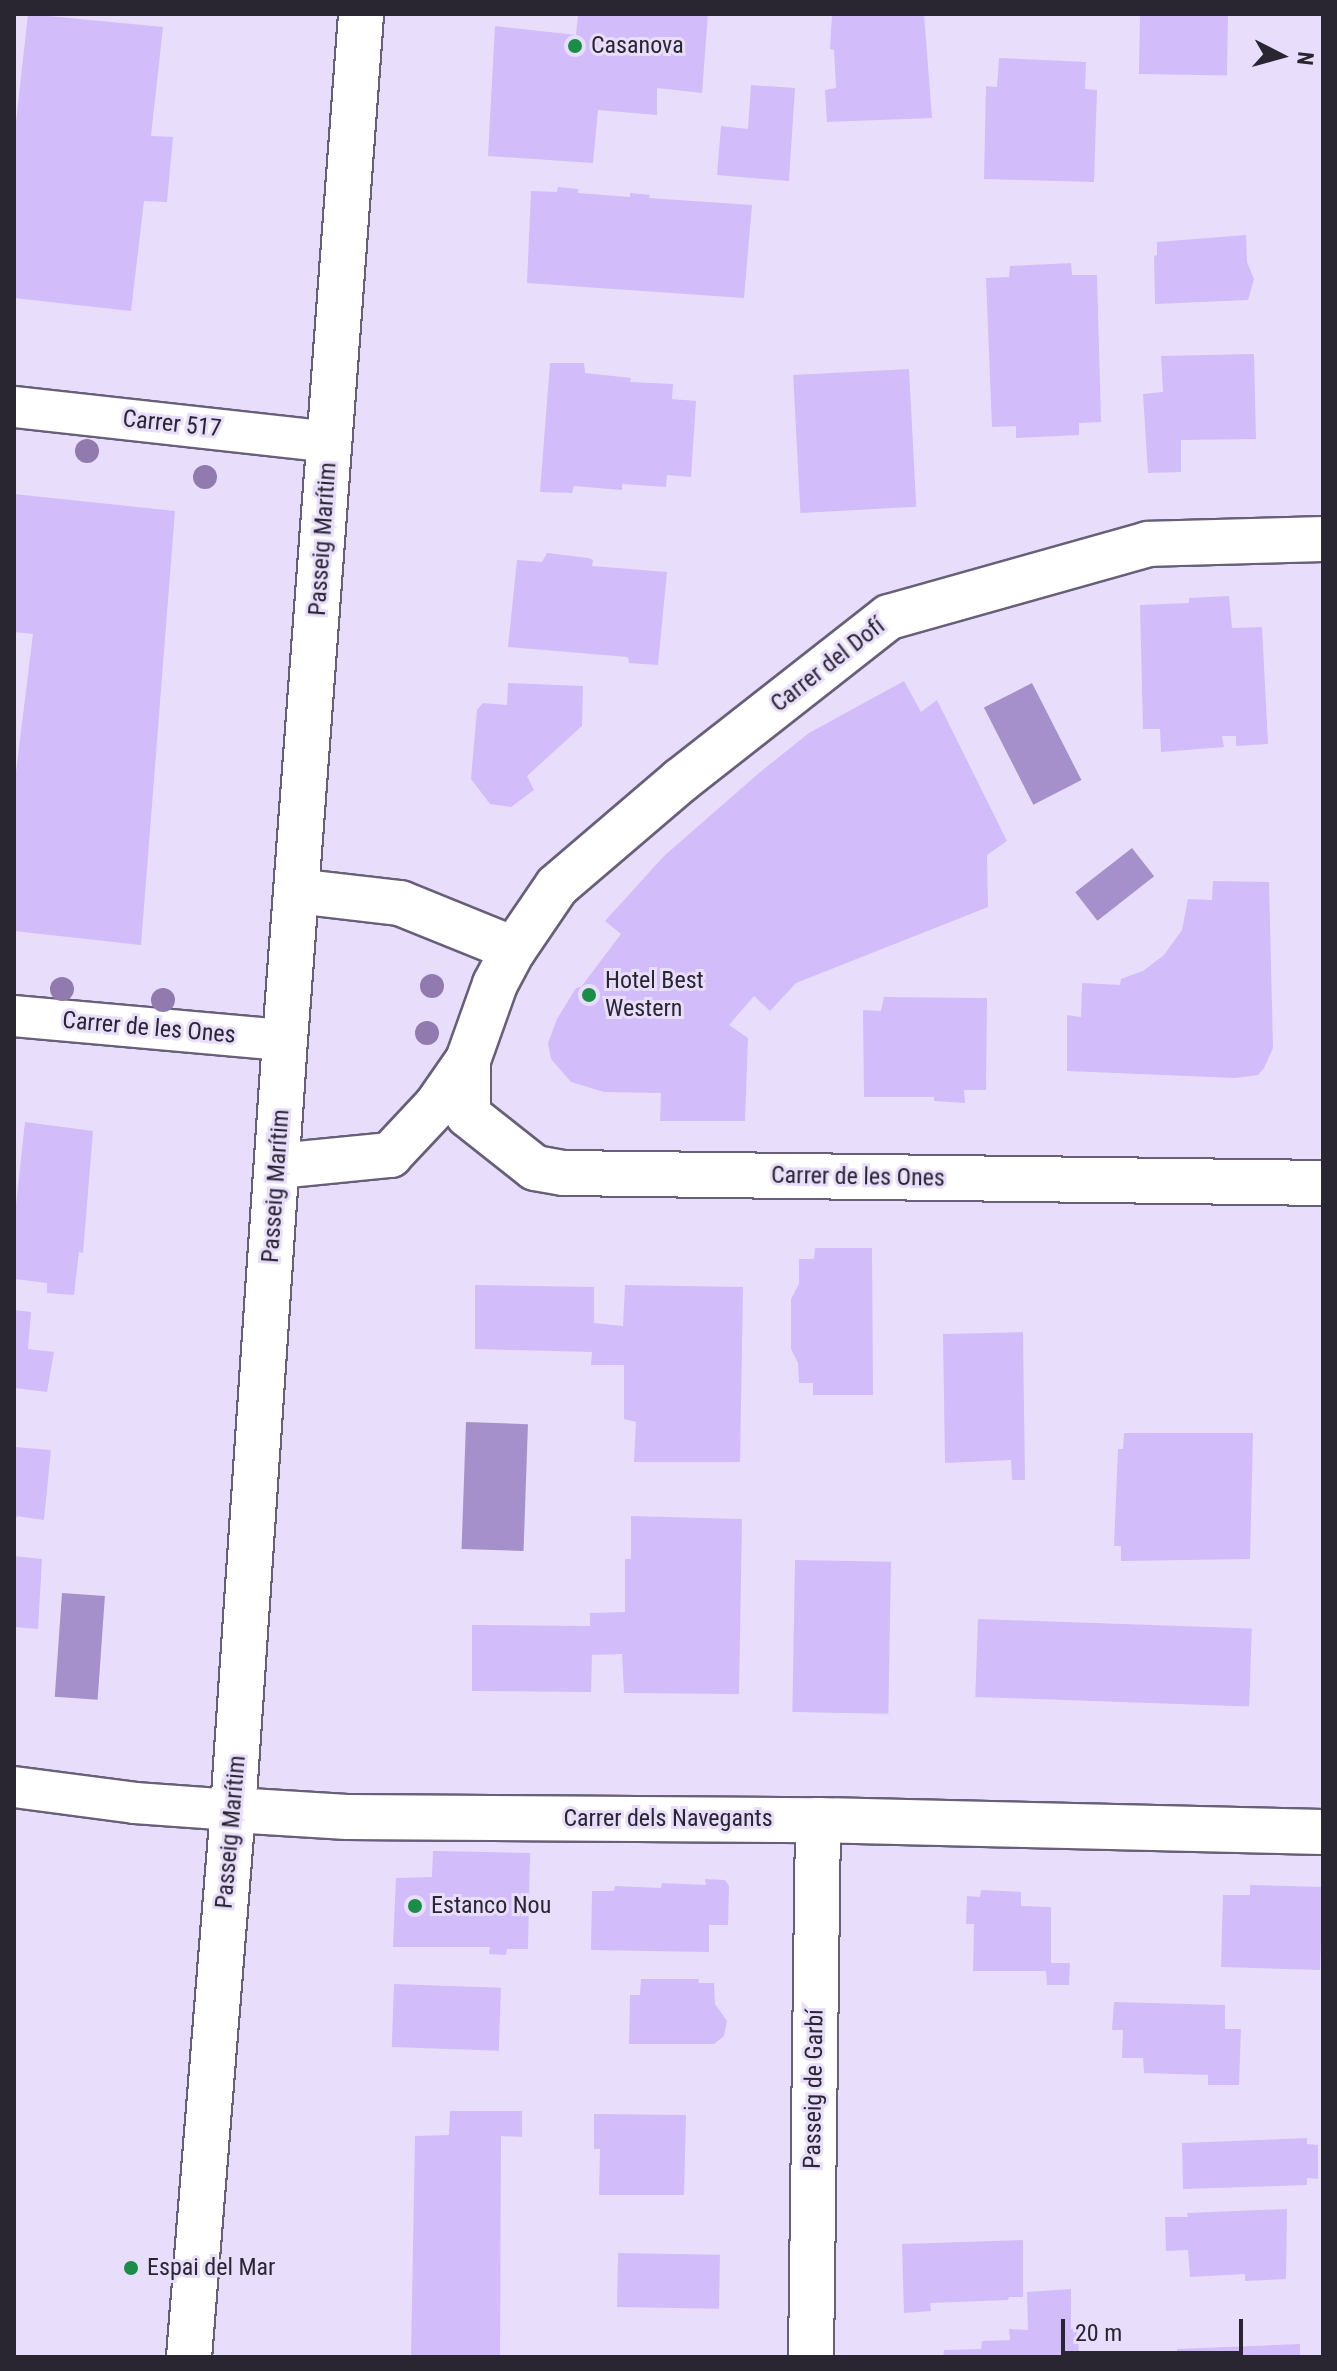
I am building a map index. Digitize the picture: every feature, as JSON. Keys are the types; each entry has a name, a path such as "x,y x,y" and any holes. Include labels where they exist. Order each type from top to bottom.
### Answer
{"street":[{"name":"Passeig Marítim","path":"189,2357 233,1810 285,1040 361,14"},
{"name":"Carrer 517","path":"14,407 330,442"},
{"name":"Carrer del Dofí","path":"278,1166 390,1155 436,1106 468,1060 495,984 514,949 557,886 681,780 889,617 1148,544 1323,539"},
{"path":"296,891 400,903 514,949"},
{"name":"Carrer de les Ones","path":"14,1016 285,1040"},
{"name":"Carrer de les Ones","path":"468,1060 468,1115 535,1168 563,1173 1323,1183"},
{"name":"Carrer dels Navegants","path":"14,1787 135,1803 347,1817 818,1820 1323,1832"},
{"name":"Passeig de Garbí","path":"811,2357 818,1820"}],"shaded area":[{"path":"1032,683 1081,780 1033,805 984,708"},
{"path":"1132,848 1154,876 1097,921 1075,892"},
{"path":"466,1422 528,1424 524,1551 462,1549"},
{"path":"62,1593 105,1596 98,1700 55,1697"}],"building":[{"path":"28,14 163,27 151,136 173,137 167,202 144,201 131,311 14,298 14,140"},
{"path":"578,14 708,14 702,93 657,88 657,115 598,110 593,163 488,156 495,26 576,35"},
{"path":"832,14 924,14 932,118 827,122 825,90 836,88 834,50 830,49"},
{"path":"1140,14 1228,16 1227,76 1139,74"},
{"path":"999,58 1086,62 1085,89 1097,90 1094,182 984,179 986,86 997,87"},
{"path":"751,85 795,88 789,181 717,175 721,126 748,129"},
{"path":"558,187 578,189 578,193 630,197 630,193 650,195 649,198 752,205 744,298 527,283 531,191 557,192"},
{"path":"1246,235 1247,262 1254,279 1248,300 1155,304 1154,256 1157,255 1157,242"},
{"path":"1071,263 1072,275 1097,275 1101,422 1079,423 1079,435 1016,438 1016,426 992,427 986,278 1009,277 1010,266"},
{"path":"1254,354 1256,439 1181,440 1181,472 1148,473 1143,394 1163,392 1161,356"},
{"path":"550,363 584,363 585,373 631,378 630,382 673,384 672,399 696,401 691,477 667,475 666,487 622,484 622,490 574,486 572,493 540,492"},
{"path":"909,369 916,507 800,513 793,375"},
{"path":"14,494 175,511 141,945 14,931 14,788 33,634 14,632"},
{"path":"547,553 589,558 593,560 592,566 667,572 658,665 629,663 628,657 508,647 517,560 542,562"},
{"path":"1229,596 1232,628 1262,627 1268,744 1236,746 1236,736 1222,736 1224,747 1161,752 1160,729 1143,729 1140,605 1189,603 1189,598"},
{"path":"904,681 921,712 937,700 1007,841 987,855 988,907 796,983 770,1011 754,996 729,1025 748,1038 745,1121 660,1121 661,1093 604,1092 571,1082 551,1059 548,1043 557,1019 576,988 581,987 621,934 605,921 664,856 759,773 809,733"},
{"path":"508,683 583,686 582,726 527,776 534,790 511,807 490,804 471,779 477,710 483,703 507,705"},
{"path":"1213,881 1269,882 1273,1048 1264,1068 1258,1075 1235,1078 1067,1071 1067,1015 1081,1017 1082,983 1120,985 1121,979 1143,971 1164,955 1182,930 1188,899 1212,900"},
{"path":"884,997 987,998 986,1090 964,1090 965,1103 934,1101 934,1097 864,1097 863,1010 881,1011"},
{"path":"25,1122 93,1131 83,1253 79,1252 74,1295 47,1293 47,1283 14,1279 14,1223"},
{"path":"815,1248 872,1248 873,1395 813,1395 813,1383 799,1383 798,1363 791,1349 791,1299 799,1284 799,1259 814,1259"},
{"path":"475,1285 594,1287 594,1323 623,1326 625,1285 743,1287 740,1462 634,1462 636,1422 624,1419 624,1365 591,1365 592,1352 475,1349"},
{"path":"14,1310 31,1312 28,1349 54,1352 47,1392 14,1388"},
{"path":"1023,1332 1025,1480 1012,1480 1011,1460 945,1463 943,1334"},
{"path":"1124,1433 1253,1433 1250,1559 1121,1561 1121,1546 1114,1546 1118,1449 1123,1449"},
{"path":"14,1447 51,1450 44,1520 17,1516 14,1524"},
{"path":"631,1516 742,1519 739,1694 624,1693 622,1654 592,1655 591,1692 472,1691 472,1625 590,1626 590,1613 625,1612 625,1559 631,1559"},
{"path":"14,1556 42,1559 38,1629 14,1627"},
{"path":"795,1560 891,1562 888,1714 792,1712"},
{"path":"978,1619 1252,1629 1249,1707 975,1697"},
{"path":"433,1851 530,1853 528,1949 507,1949 506,1955 489,1954 490,1947 393,1947 396,1878 432,1877"},
{"path":"705,1879 725,1880 729,1886 728,1925 709,1925 709,1952 591,1950 592,1891 614,1891 615,1886 661,1888 662,1883 706,1885"},
{"path":"1250,1885 1323,1887 1320,1970 1221,1967 1223,1895 1250,1895"},
{"path":"981,1890 1021,1892 1021,1906 1051,1907 1051,1963 1070,1963 1069,1985 1047,1985 1046,1971 973,1971 974,1924 966,1924 967,1896 980,1897"},
{"path":"641,1979 699,1979 698,1983 714,1983 715,2004 727,2021 724,2036 714,2044 629,2044 630,1995 640,1995"},
{"path":"394,1984 501,1988 499,2051 392,2047"},
{"path":"1114,2002 1225,2005 1225,2029 1241,2029 1239,2085 1208,2085 1208,2075 1144,2073 1143,2058 1122,2058 1123,2030 1112,2030"},
{"path":"450,2111 522,2111 522,2137 501,2136 500,2357 411,2357 415,2136 449,2135"},
{"path":"594,2114 686,2115 684,2195 599,2195 600,2149 594,2149"},
{"path":"1307,2138 1307,2144 1318,2145 1318,2179 1307,2178 1307,2185 1183,2189 1182,2143"},
{"path":"1287,2209 1286,2279 1245,2281 1245,2274 1190,2277 1188,2250 1166,2251 1165,2217 1188,2217 1187,2213"},
{"path":"1023,2240 1023,2297 930,2303 931,2311 904,2313 902,2244"},
{"path":"618,2253 720,2255 719,2309 617,2307"},
{"path":"1071,2289 1071,2329 1078,2329 1079,2357 943,2357 944,2350 981,2349 982,2341 1010,2340 1009,2329 1028,2330 1027,2292"},
{"path":"1300,2344 1300,2357 1177,2357 1177,2349"}],"place":[{"name":"Casanova","path":"575,46"},
{"name":"Hotel Best Western","path":"589,995"},
{"name":"Estanco Nou","path":"415,1906"},
{"name":"Espai del Mar","path":"131,2268"}]}
